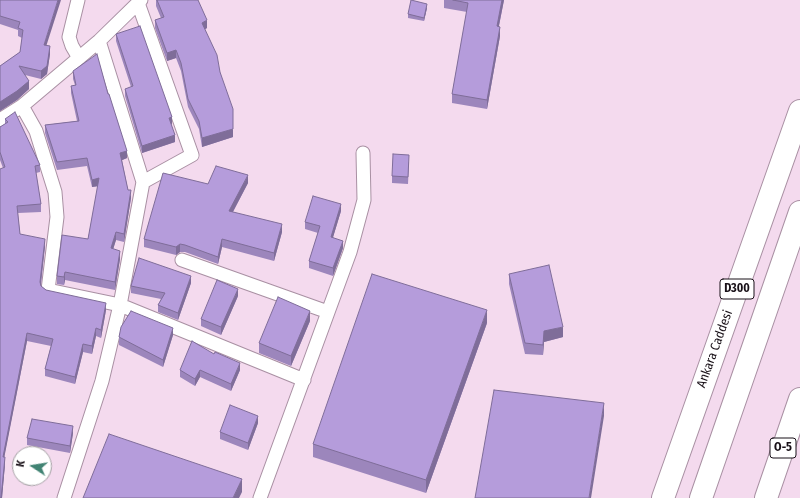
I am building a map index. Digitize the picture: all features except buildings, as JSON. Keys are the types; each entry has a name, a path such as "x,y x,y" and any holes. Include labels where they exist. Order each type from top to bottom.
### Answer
{"highway":[{"name":"Ankara Caddesi","path":"663,498 800,110"},
{"name":"D300","path":"701,498 800,212"},
{"name":"O-5","path":"766,498 800,398"}],"street":[{"path":"78,0 70,36 72,46 79,58"},
{"path":"0,120 22,106 79,58 99,41 139,2 192,155 143,182"},
{"path":"64,498 102,381 120,305 143,182 99,41"},
{"path":"22,106 36,131 55,192 57,217 48,290 120,305 304,380"},
{"path":"260,498 350,252 364,200 363,153"},
{"path":"182,260 328,312"}]}
